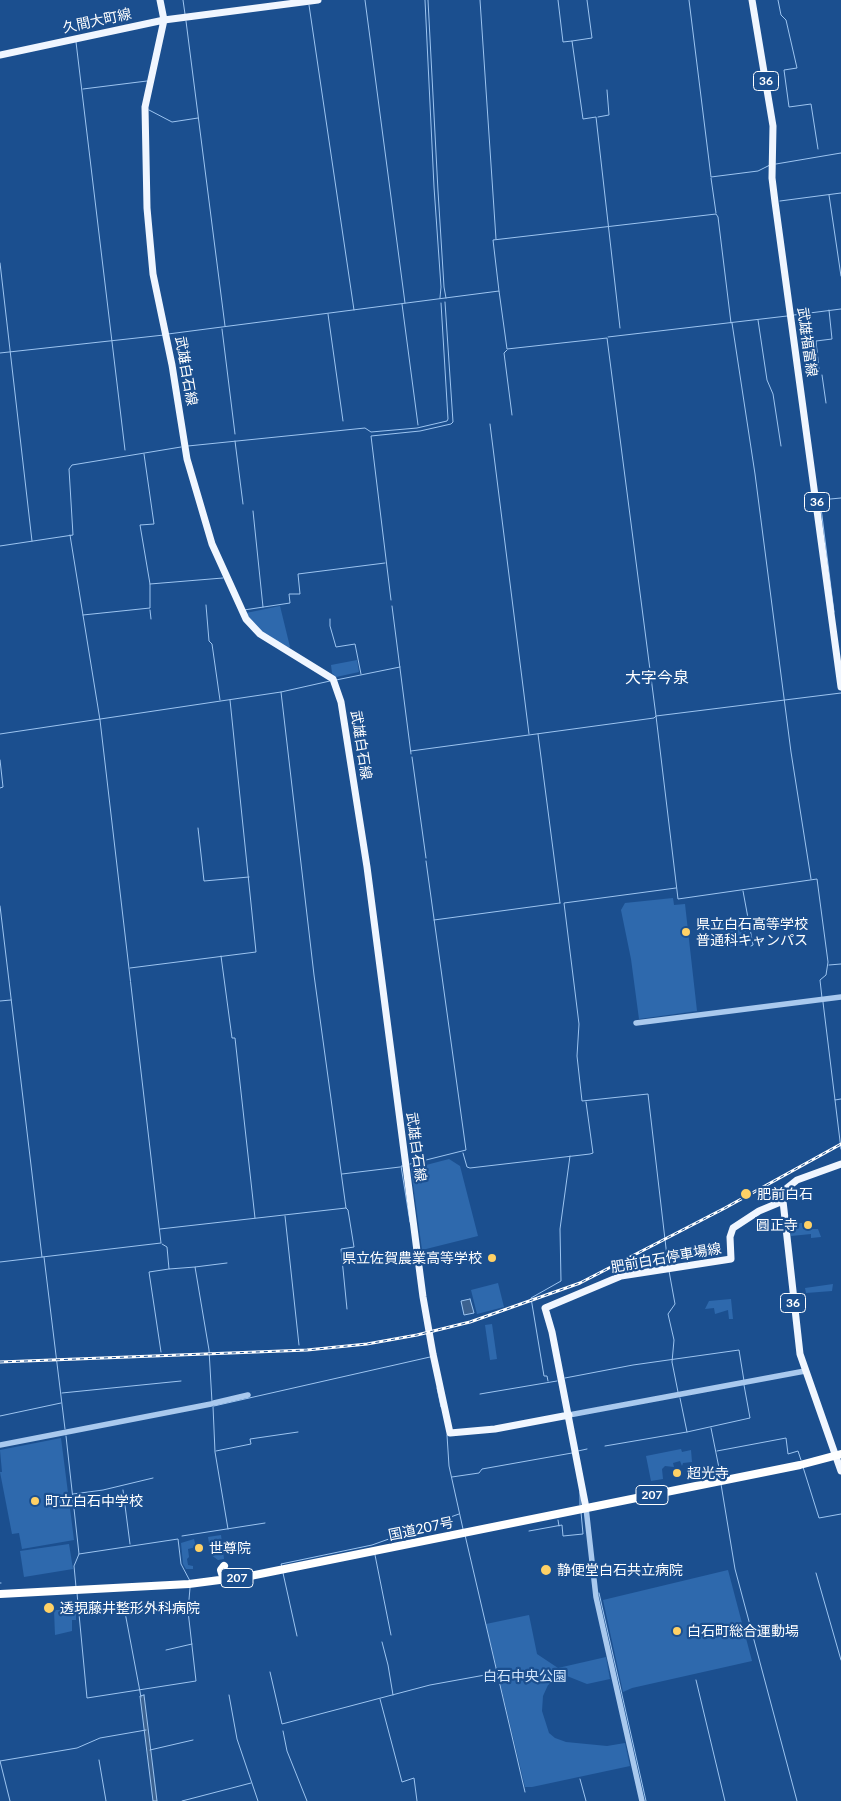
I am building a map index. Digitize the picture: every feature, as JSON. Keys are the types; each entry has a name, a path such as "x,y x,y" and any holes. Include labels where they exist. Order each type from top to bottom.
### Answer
{"highway":[{"name":"国道207号","path":"0,1594 190,1584 224,1580 283,1570 802,1465 839,1455"},
{"path":"224,1566 221,1570 224,1580"}],"main road":[{"name":"武雄白石線","path":"160,0 164,20 144,119 151,256 185,447 212,544 242,611 252,627 260,634 334,680 342,702 352,763 432,1354 450,1433 495,1429 569,1415"},
{"name":"久間大町線","path":"0,55 164,20 318,0"},
{"name":"武雄福富線","path":"752,0 773,126 775,202 841,687"},
{"path":"783,1201 787,1188 796,1180 841,1164"},
{"name":"肥前白石停車場線","path":"582,1509 576,1451 552,1332 545,1308 615,1278 731,1259 730,1237 733,1228 758,1211 783,1201"},
{"name":"36","path":"783,1201 797,1336 805,1370 839,1455 841,1471"}],"street":[{"path":"636,1023 841,997"},
{"path":"569,1415 805,1370"},
{"path":"0,1444 248,1395"},
{"path":"582,1509 596,1598 620,1696 642,1801"}],"green space":[{"path":"280,606 290,647 288,649 260,632 246,613"},
{"path":"357,660 359,672 336,677 332,673 331,665"},
{"path":"673,898 674,905 685,904 697,1011 639,1019 631,959 621,910 625,903"},
{"path":"744,919 748,944 723,948 719,923"},
{"path":"449,1159 460,1166 478,1236 422,1250 411,1169"},
{"path":"790,1220 795,1220 795,1223 802,1223 803,1229 818,1229 821,1237 811,1238 811,1234 791,1236"},
{"path":"498,1283 504,1307 477,1314 471,1290"},
{"path":"833,1284 832,1291 806,1293 805,1288"},
{"path":"731,1299 733,1319 729,1319 728,1310 715,1314 714,1308 705,1309 709,1301"},
{"path":"492,1324 497,1359 490,1360 485,1325"},
{"name":"町立白石中学校","path":"61,1438 74,1540 22,1549 19,1533 12,1534 0,1472 2,1472 0,1450"},
{"path":"681,1449 682,1452 691,1450 692,1462 683,1463 682,1466 680,1461 673,1463 674,1467 665,1466 662,1469 663,1479 651,1481 646,1456"},
{"path":"221,1535 224,1559 218,1560 211,1555 208,1537"},
{"path":"194,1539 196,1547 188,1549 189,1557 187,1559 188,1565 193,1566 193,1569 186,1569 183,1564 181,1543"},
{"path":"69,1544 73,1569 24,1577 20,1551"},
{"name":"白石町総合運動場","path":"728,1570 752,1661 632,1688 623,1692 603,1600"},
{"path":"54,1610 76,1610 76,1620 72,1620 72,1631 55,1635"},
{"name":"白石中央公園","path":"529,1615 537,1654 558,1668 606,1657 610,1679 587,1684 567,1676 559,1678 548,1685 543,1696 542,1711 549,1733 555,1738 566,1742 607,1746 625,1743 630,1766 525,1787 486,1624"}],"shaded area":[{"path":"470,1299 474,1313 464,1315 461,1301"},
{"path":"144,1695 157,1801 153,1801 140,1696"}],"waterway":[{"path":"183,0 185,14"},
{"path":"365,0 405,303"},
{"path":"425,0 441,287 440,298"},
{"path":"428,0 438,191 446,298"},
{"path":"480,0 496,239"},
{"path":"558,0 563,42 572,41 583,119 596,117 620,328"},
{"path":"572,41 592,38 587,0"},
{"path":"689,0 711,177 758,171 770,165"},
{"path":"778,0 781,15 786,20 797,68 784,70 789,107 811,104 818,149"},
{"path":"309,5 354,310"},
{"path":"186,21 225,326"},
{"path":"76,42 125,450"},
{"path":"83,89 147,81"},
{"path":"598,117 609,115 607,90"},
{"path":"149,110 172,122 198,118"},
{"path":"776,164 841,153"},
{"path":"711,178 716,213"},
{"path":"780,201 841,193"},
{"path":"829,195 841,276"},
{"path":"499,291 493,240 716,214 718,217 731,323"},
{"path":"0,263 32,541"},
{"path":"168,334 499,291 507,349 607,338 656,716 841,693"},
{"path":"391,600 371,436 420,431 453,422 445,302"},
{"path":"188,446 365,428 371,432 417,428 447,421 441,303"},
{"path":"402,304 418,425"},
{"path":"794,315 841,309"},
{"path":"819,370 816,341 832,339 829,310"},
{"path":"328,314 343,421"},
{"path":"608,337 787,316"},
{"path":"758,320 767,380 773,394 781,446"},
{"path":"732,323 755,474 791,752 811,879"},
{"path":"222,329 235,434"},
{"path":"0,353 164,335"},
{"path":"507,350 504,353 512,415"},
{"path":"822,375 826,403"},
{"path":"490,424 529,734"},
{"path":"235,441 243,504"},
{"path":"0,546 73,535 69,469 72,465 181,447"},
{"path":"83,615 150,608 150,584 140,525 154,524 144,454"},
{"path":"834,612 820,500 841,498"},
{"path":"253,511 263,607"},
{"path":"0,1262 161,1243 100,720 70,535"},
{"path":"244,610 290,603 289,594 300,594 298,574 385,563"},
{"path":"150,584 223,578"},
{"path":"206,605 209,641 212,644 220,700"},
{"path":"392,606 411,754"},
{"path":"150,610 151,619"},
{"path":"330,619 336,647 355,644 361,674"},
{"path":"336,680 400,667"},
{"path":"0,734 281,692 330,681"},
{"path":"160,1229 346,1208 314,975 281,692"},
{"path":"130,968 256,952 230,700"},
{"path":"411,751 654,718 656,716 678,899 817,879 828,962 826,975 820,980 822,998"},
{"path":"538,734 560,903"},
{"path":"412,757 426,858"},
{"path":"0,760 3,787 0,788"},
{"path":"198,828 204,881 249,877"},
{"path":"410,1164 466,1150 426,861"},
{"path":"668,1265 648,1094 582,1101 577,1056 579,1024 564,903 676,888"},
{"path":"743,891 753,945 751,946"},
{"path":"434,920 560,903"},
{"path":"0,906 42,1257"},
{"path":"221,956 232,1038 235,1038 255,1218"},
{"path":"829,965 841,964"},
{"path":"0,1001 11,1000"},
{"path":"823,1002 835,1100 841,1099"},
{"path":"835,1100 841,1149"},
{"path":"463,1153 467,1167 470,1168 593,1153 586,1102"},
{"path":"548,1381 547,1376 544,1376 531,1298 561,1281 560,1229 570,1156"},
{"path":"404,1166 401,1166 410,1222"},
{"path":"342,1174 400,1167"},
{"path":"346,1208 348,1210 354,1247 341,1249 347,1309"},
{"path":"285,1216 299,1345"},
{"path":"162,1244 167,1247 169,1269 195,1267"},
{"path":"44,1257 65,1429"},
{"path":"212,1402 209,1350 195,1267 227,1263"},
{"path":"161,1352 149,1272 169,1269"},
{"path":"669,1271 675,1304 668,1314 674,1340 672,1362 678,1392"},
{"path":"565,1378 633,1365 739,1350 744,1381"},
{"path":"214,1406 430,1357"},
{"path":"62,1393 181,1381"},
{"path":"480,1394 557,1381"},
{"path":"605,1446 687,1432 750,1418 744,1385"},
{"path":"437,1388 441,1407"},
{"path":"680,1398 687,1432"},
{"path":"0,1416 61,1403"},
{"path":"213,1406 215,1452 228,1529"},
{"path":"711,1428 721,1478"},
{"path":"216,1451 251,1444 250,1439 298,1432"},
{"path":"447,1435 449,1466 463,1529"},
{"path":"66,1436 79,1554 74,1566 76,1587"},
{"path":"717,1451 786,1438 788,1454 798,1451 801,1460"},
{"path":"578,1451 587,1449"},
{"path":"452,1477 479,1473 482,1469 572,1453"},
{"path":"803,1467 819,1518 841,1514"},
{"path":"73,1494 103,1490 153,1478"},
{"path":"721,1484 735,1569 797,1801"},
{"path":"123,1490 130,1544"},
{"path":"580,1492 580,1505"},
{"path":"529,1531 562,1525 563,1536 583,1534 581,1512"},
{"path":"282,1567 281,1564 372,1545 459,1514"},
{"path":"558,1520 559,1526"},
{"path":"182,1536 265,1523"},
{"path":"465,1535 525,1792"},
{"path":"79,1554 178,1539 181,1564 190,1581"},
{"path":"375,1555 391,1635"},
{"path":"283,1573 297,1636"},
{"path":"816,1573 841,1660"},
{"path":"77,1593 87,1698 196,1681 188,1611 190,1588"},
{"path":"599,1593 646,1801"},
{"path":"124,1607 141,1697"},
{"path":"382,1642 393,1695"},
{"path":"166,1650 192,1644"},
{"path":"270,1672 282,1724 430,1685 496,1673"},
{"path":"696,1680 725,1801"},
{"path":"229,1695 237,1739 258,1801"},
{"path":"380,1699 402,1782 414,1778 417,1801"},
{"path":"0,1761 77,1748 100,1738 146,1730"},
{"path":"283,1731 287,1751 307,1801"},
{"path":"150,1750 193,1740"},
{"path":"99,1760 106,1801"},
{"path":"0,1761 10,1801"},
{"path":"580,1779 586,1801"},
{"path":"182,1801 251,1783"}],"railway":[{"path":"0,1362 307,1350 367,1344 417,1335 470,1322 580,1283 725,1208 841,1144"}],"place":[{"name":"県立白石高等学校 普通科キャンパス","path":"686,932"},
{"name":"肥前白石","path":"746,1194"},
{"name":"圓正寺","path":"808,1225"},
{"name":"県立佐賀農業高等学校","path":"492,1258"},
{"name":"超光寺","path":"677,1473"},
{"name":"町立白石中学校","path":"35,1501"},
{"name":"世尊院","path":"199,1548"},
{"name":"静便堂白石共立病院","path":"546,1570"},
{"name":"透現藤井整形外科病院","path":"49,1608"},
{"name":"白石町総合運動場","path":"677,1631"}],"district":[{"name":"大字今泉","path":"657,678"}]}
